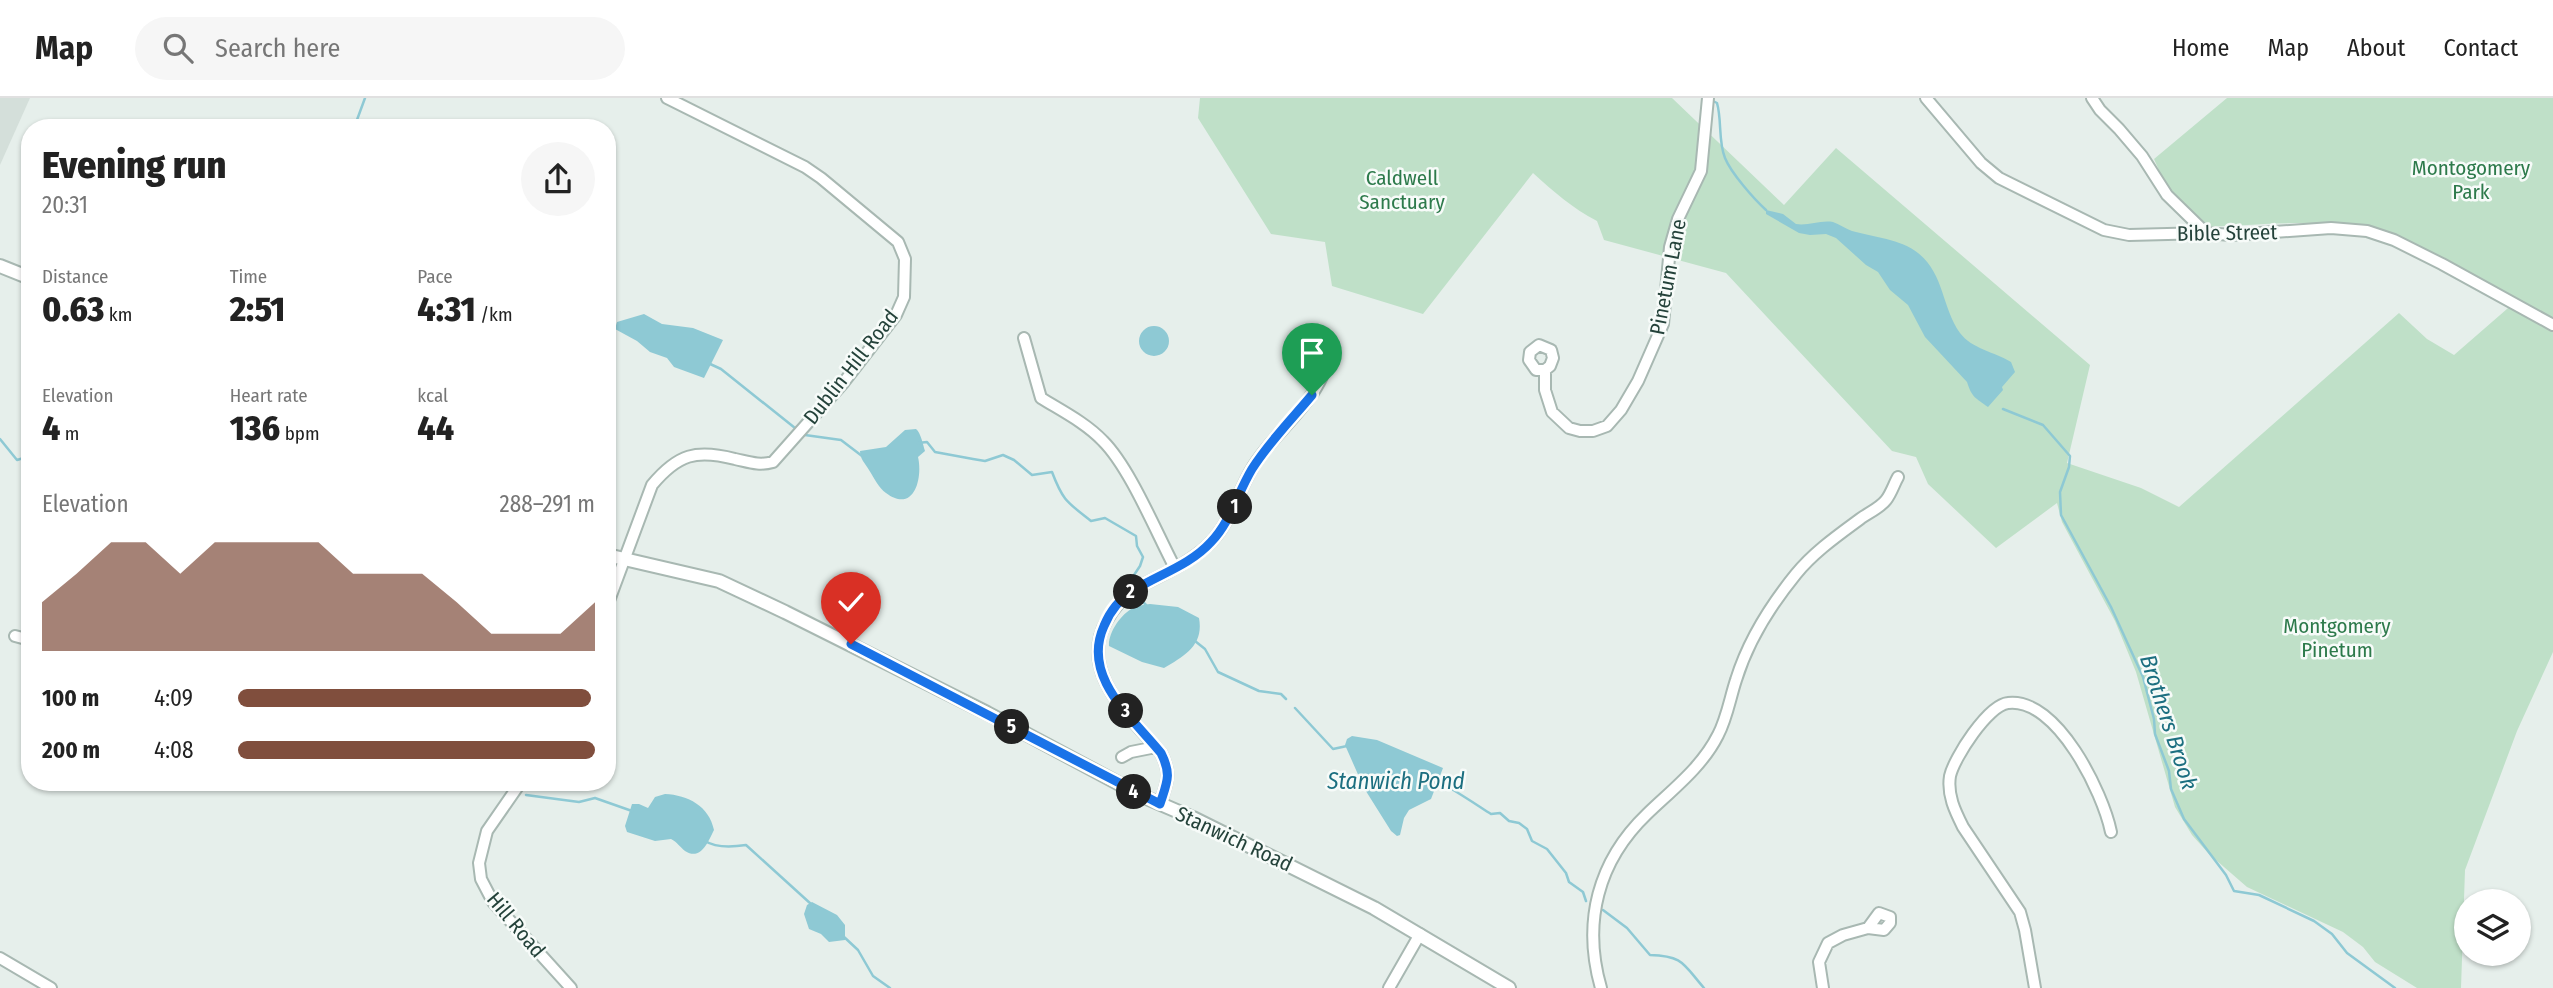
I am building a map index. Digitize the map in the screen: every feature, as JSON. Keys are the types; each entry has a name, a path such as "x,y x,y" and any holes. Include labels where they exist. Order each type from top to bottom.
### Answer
{"street":[{"name":"Dublin Hill Road","path":"626,558 652,485 664,470 682,457 701,453 755,465 774,462 844,382 896,315 904,297 905,260 898,242 861,209 805,167 667,98"},
{"name":"Bible Street","path":"1926,98 1975,156 1999,178 2096,227 2129,235 2231,234 2331,228 2367,231 2393,240 2442,264 2553,325"},
{"path":"2092,98 2142,156 2167,195 2207,233"},
{"name":"Pinetum Lane","path":"1545,370 1545,390 1552,412 1569,428 1593,431 1607,426 1621,410 1663,324 1670,247 1678,219 1701,171 1707,102"},
{"path":"0,266 21,274"},
{"path":"1024,338 1041,398 1072,416 1104,442 1130,480 1175,568"},
{"path":"1160,804 1169,776 1167,765 1156,747 1108,688 1100,672 1097,648 1105,623 1123,598 1193,558 1221,531 1251,471 1266,448 1312,395 1334,349"},
{"path":"1601,988 1595,970 1593,939 1601,880 1613,854 1647,814 1684,780 1705,756 1722,727 1745,654 1756,631 1794,576 1812,555 1885,501 1898,477"},
{"name":"Stanwich Road","path":"616,556 719,581 851,644 1160,804 1318,879 1420,934 1509,988"},
{"path":"616,583 626,558"},
{"path":"15,636 21,638"},
{"path":"2035,988 2020,912 1963,827 1950,791 1953,769 1988,715 2004,703 2013,702 2042,714 2063,731 2086,769 2108,814 2111,832"},
{"path":"1122,757 1131,752 1156,747"},
{"name":"Hill Road","path":"515,791 487,831 479,863 481,879 493,902 571,988"},
{"path":"1823,988 1819,962 1824,948 1843,935 1868,928"},
{"path":"1389,988 1420,934"},
{"path":"0,958 51,988"}],"shaded area":[{"path":"0,98 30,98 0,165"}],"green space":[{"name":"Montgomery Pinetum","path":"1200,98 1672,98 1784,205 1836,148 2090,365 2067,463 2141,488 2179,507 2399,313 2427,339 2454,355 2515,302 2417,246 2362,227 2317,223 2199,227 2166,186 2154,159 2227,98 2553,98 2553,652 2517,731 2465,870 2464,889 2454,889 2454,966 2462,966 2461,988 2417,988 2375,962 2363,947 2343,932 2247,887 2209,854 2192,835 2175,807 2136,672 2115,621 2062,522 2057,503 1996,548 1928,484 1916,457 1892,451 1726,273 1604,240 1597,221 1571,205 1533,173 1423,314 1332,286 1325,242 1271,234 1198,118"}],"water":[{"path":"1766,210 1783,214 1796,224 1833,222 1852,231 1895,241 1918,253 1933,270 1960,333 1977,347 2011,362 2015,372 2002,387 2003,390 1988,407 1977,399 1967,382 1925,337 1908,305 1890,290 1878,272 1866,265 1836,238 1826,234 1799,233 1766,214"},
{"path":"644,314 662,324 693,328 723,340 704,378 674,367 667,358 650,352 616,330 617,322"},
{"path":"1154,326 1160,327 1168,335 1168,347 1160,355 1154,356 1148,355 1140,347 1139,341 1140,335 1148,327"},
{"path":"916,429 925,451 918,457 917,483 910,496 904,499 896,498 879,486 860,451 886,447 905,430"},
{"path":"1150,604 1178,607 1199,618 1199,636 1196,643 1186,654 1164,668 1142,662 1109,646 1113,630 1124,615 1135,607"},
{"name":"Stanwich Pond","path":"1352,736 1377,740 1443,768 1431,799 1409,810 1400,835 1397,836 1391,831 1364,788 1345,745 1347,739"},
{"path":"665,794 696,803 707,814 714,830 700,852 695,854 685,851 671,839 655,841 627,832 625,826 632,804 648,808 655,797"},
{"path":"812,902 837,915 845,925 845,940 829,942 821,934 809,929 804,914 807,905"}],"waterway":[{"path":"357,119 365,98"},
{"name":"Brothers Brook","path":"1711,100 1717,103 1725,158 1743,186 1766,210"},
{"path":"708,363 721,369 795,428"},
{"name":"Brothers Brook","path":"2003,409 2043,425 2070,456 2060,492 2061,515 2111,607 2143,677 2154,719 2155,734 2169,771 2171,789 2184,819 2226,875 2234,891 2259,895 2314,921 2332,934 2347,953 2395,988"},
{"path":"805,435 841,440 862,456"},
{"path":"0,439 17,460 21,459"},
{"path":"918,443 927,442 935,452 985,461 1003,455 1014,460 1032,475 1052,472 1067,500 1091,521 1105,518 1136,536 1137,546 1143,557 1131,583"},
{"path":"1137,596 1147,606"},
{"path":"1195,641 1205,649 1218,672 1259,691 1281,694 1286,699"},
{"path":"1295,708 1333,749 1347,746"},
{"path":"1435,786 1443,790 1450,788 1491,814 1500,813 1509,821 1519,823 1527,829 1532,841 1547,849 1566,873 1569,882 1583,892 1586,901"},
{"path":"526,795 579,802 595,798 632,811"},
{"path":"705,841 719,846 746,845 811,904"},
{"path":"1603,910 1627,928 1650,955 1670,957 1682,963 1704,988"},
{"path":"843,936 858,950 873,976 890,988"}],"route":[{"path":"851,644 1160,804 1169,776 1167,765 1161,753 1108,688 1100,672 1098,660 1100,636 1113,609 1123,598 1193,558 1221,531 1251,471 1266,448 1312,395"}],"park label":[{"name":"Montogomery Park","path":"2471,180"},
{"name":"Caldwell Sanctuary","path":"1402,190"}]}
